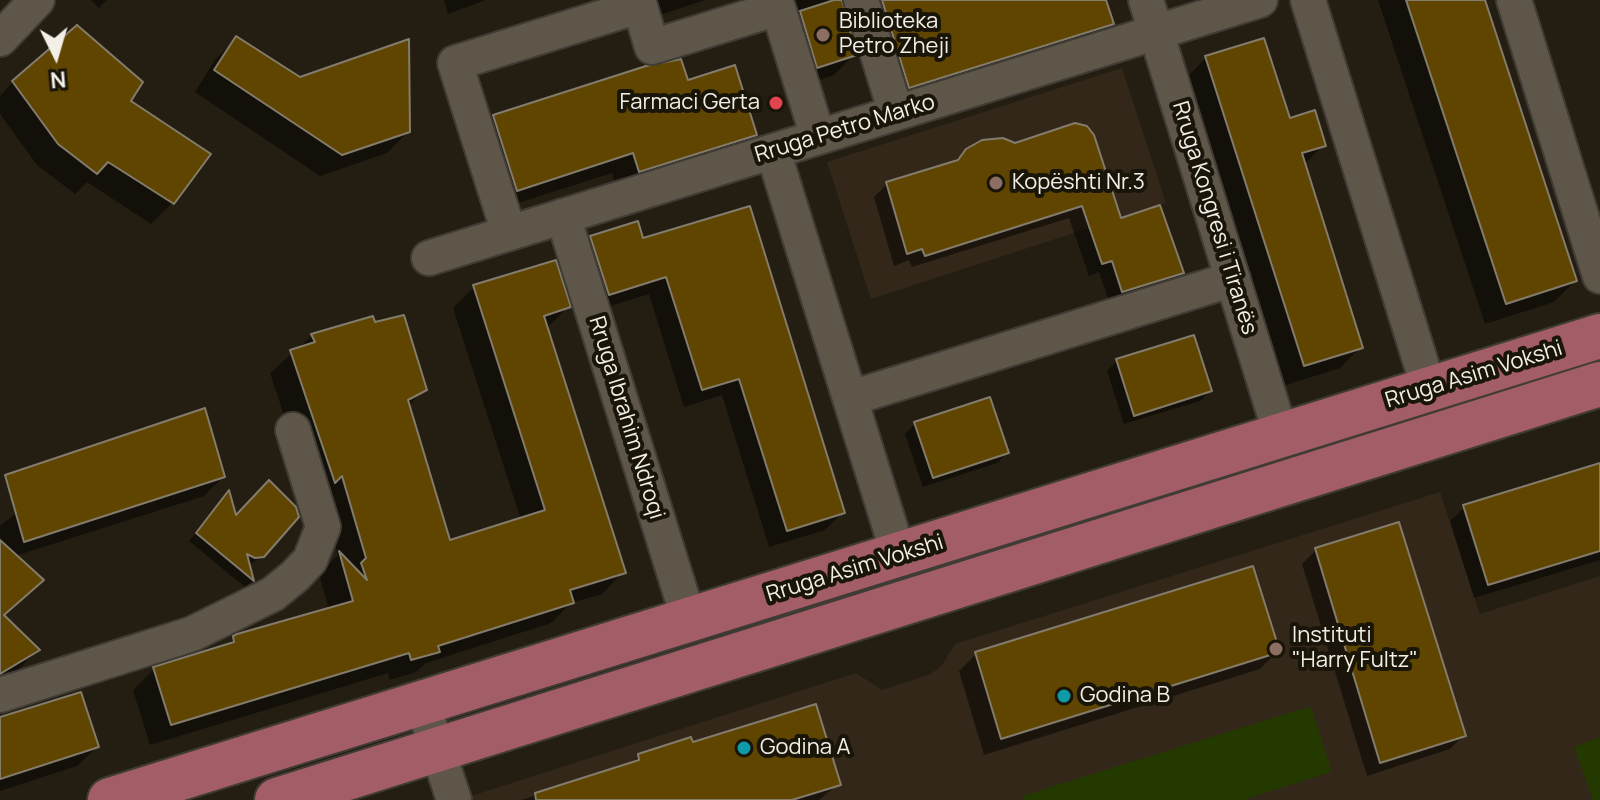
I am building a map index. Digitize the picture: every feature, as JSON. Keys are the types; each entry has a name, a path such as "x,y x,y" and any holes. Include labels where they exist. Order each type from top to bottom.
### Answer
{"main road":[{"name":"Rruga Asim Vokshi","path":"110,800 1600,336"},
{"name":"Rruga Asim Vokshi","path":"277,800 1600,384"}],"street":[{"path":"0,39 37,0"},
{"path":"861,0 896,113"},
{"name":"Rruga Petro Marko","path":"429,258 896,113 1151,16 1260,0"},
{"path":"1308,0 1429,389"},
{"path":"1514,0 1600,276"},
{"path":"509,233 455,63 639,3 652,47 778,8 818,137"},
{"name":"Rruga Kongresi i Tiranës","path":"1151,16 1281,435"},
{"path":"773,151 899,556"},
{"name":"Rruga Ibrahim Ndroqi","path":"563,216 689,620"},
{"path":"851,398 1233,279"},
{"path":"0,695 192,634 250,607 295,576 310,560 323,527 293,430"},
{"path":"423,705 454,800"}],"shaded area":[{"name":"Kopështi Nr.3","path":"1122,68 1166,203 871,299 827,162"},
{"name":"Instituti \"Harry Fultz\"","path":"1440,492 1480,614 1600,576 1600,800 472,800 471,796 856,673 882,690 928,675 941,667 955,644"}],"green space":[{"path":"1308,707 1312,710 1331,769 1328,773 1243,800 1023,800 1025,795"},
{"path":"1600,737 1600,800 1593,800 1574,747"}],"building":[{"name":"Biblioteka Petro Zheji","path":"842,0 857,55 817,68 800,11"},
{"path":"882,0 1106,0 1114,24 909,88"},
{"path":"1406,0 1485,0 1577,281 1506,304"},
{"path":"77,25 143,82 131,101 211,154 174,204 108,162 97,174 58,144 12,81"},
{"path":"236,36 300,77 409,39 410,132 342,155 214,70"},
{"path":"1264,38 1290,118 1315,110 1326,146 1302,153 1363,348 1304,366 1205,56"},
{"path":"681,59 688,80 735,65 757,135 639,172 633,153 517,191 493,115 646,66"},
{"path":"1075,123 1087,126 1094,135 1121,218 1160,205 1184,273 1122,292 1112,261 1102,264 1082,206 925,256 922,249 907,254 886,182 958,160 966,149 982,140 1003,138 1015,143"},
{"path":"750,206 845,513 787,531 739,379 702,390 666,277 609,295 590,236 638,221 643,238"},
{"path":"556,260 571,307 544,316 626,573 570,590 574,603 438,646 440,652 411,660 409,653 171,725 153,667 234,642 233,636 237,634 353,601 339,551 367,580 361,563 366,558 342,476 335,483 290,350 315,342 311,334 373,316 375,322 404,315 427,390 408,400 450,540 545,510 473,285"},
{"path":"1194,335 1212,391 1134,416 1116,359"},
{"path":"990,397 1009,453 933,478 914,422"},
{"path":"205,408 225,477 24,542 5,475"},
{"path":"1600,463 1600,551 1488,585 1463,505"},
{"path":"269,480 296,507 299,517 264,557 255,558 247,554 254,581 196,533 229,490 236,515"},
{"path":"1399,522 1466,736 1380,763 1315,548"},
{"path":"0,540 44,580 4,615 40,650 0,674"},
{"name":"Godina B","path":"1253,566 1280,652 1001,739 975,652"},
{"path":"81,692 99,747 0,779 0,717"},
{"name":"Godina A","path":"816,704 841,785 792,800 536,800 535,793 639,760 638,754 691,737 693,742"}],"place":[{"name":"Biblioteka Petro Zheji","path":"823,35"},
{"name":"Farmaci Gerta","path":"776,103"},
{"name":"Kopështi Nr.3","path":"996,183"},
{"name":"Instituti \"Harry Fultz\"","path":"1276,649"},
{"name":"Godina B","path":"1064,696"},
{"name":"Godina A","path":"744,748"}]}
